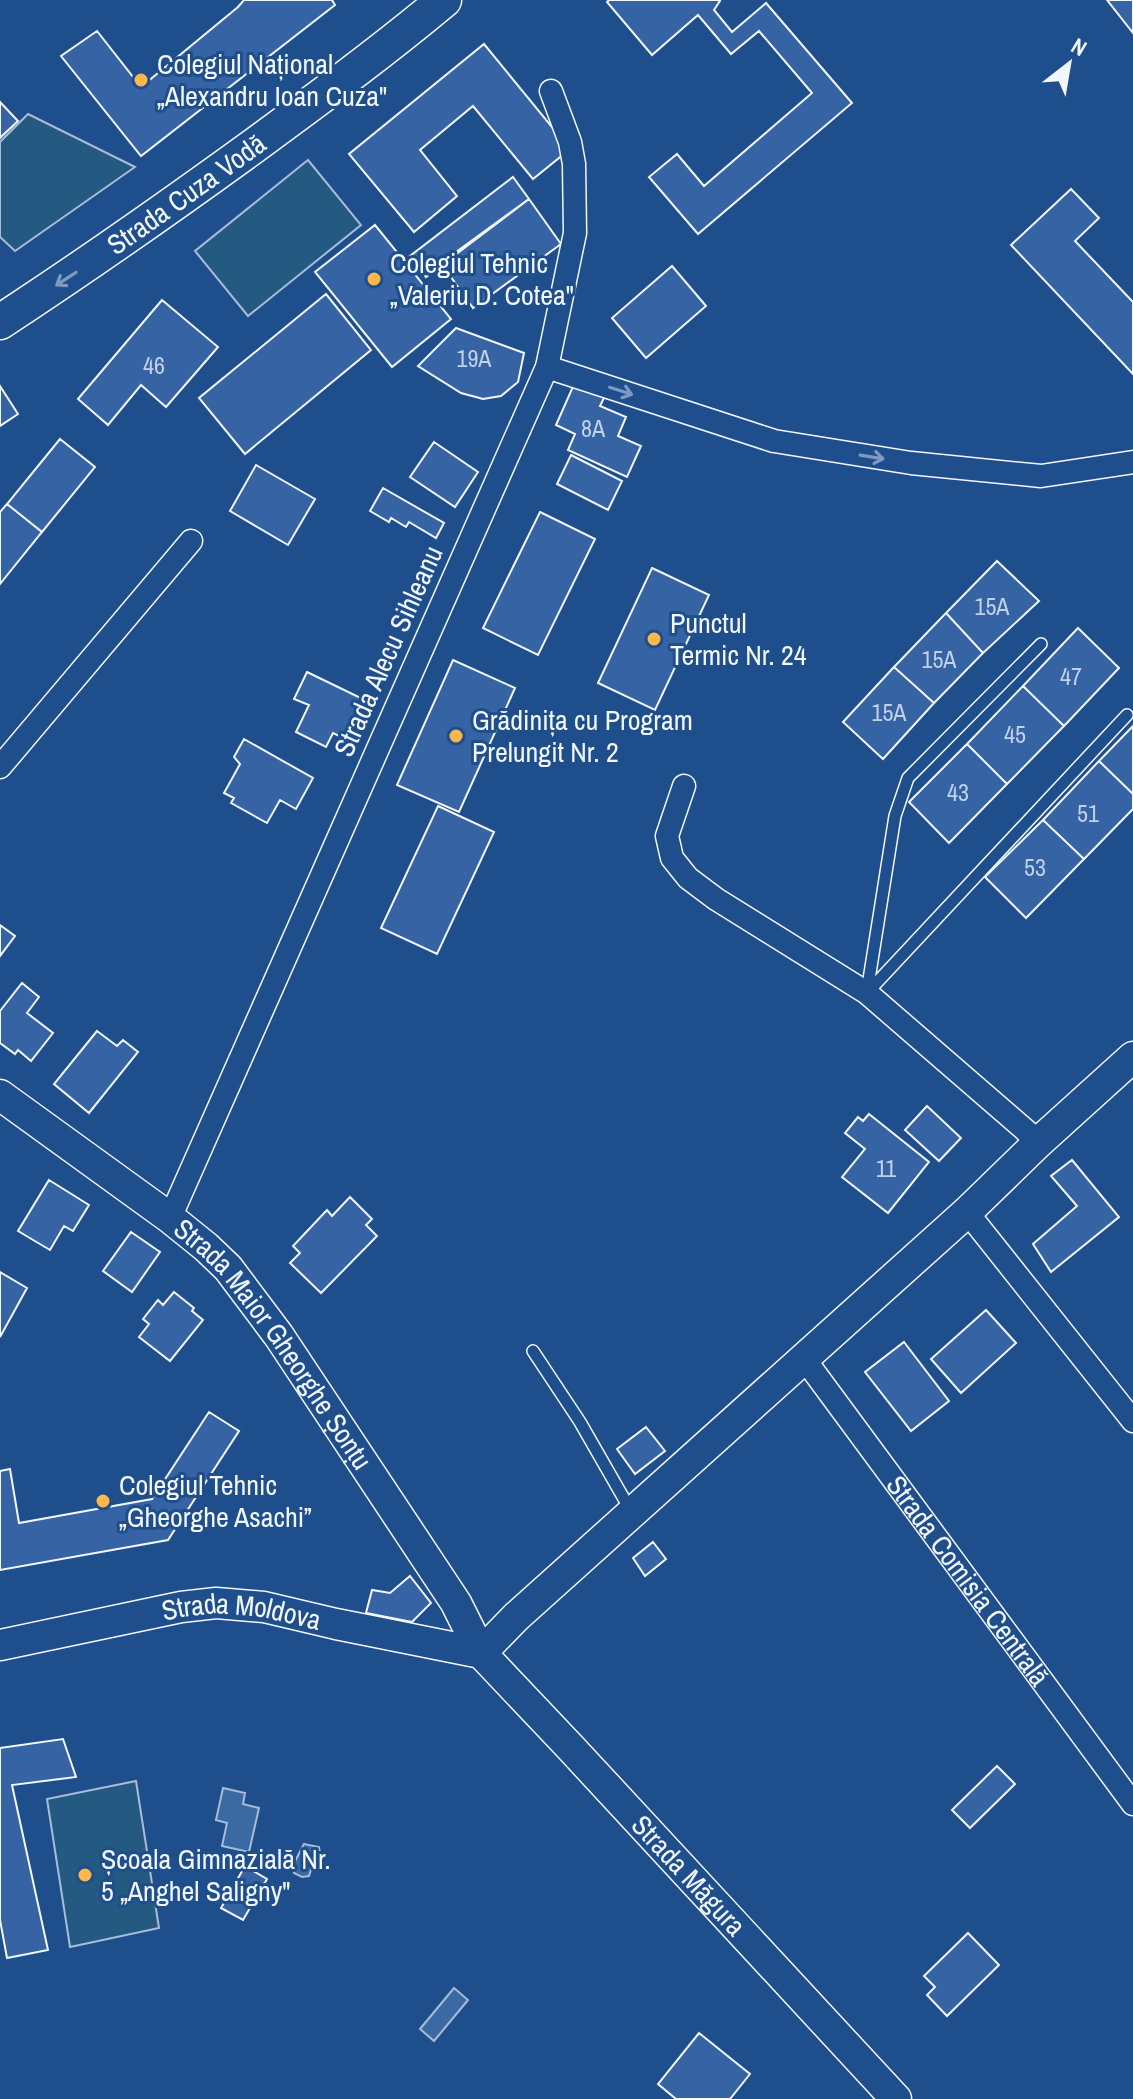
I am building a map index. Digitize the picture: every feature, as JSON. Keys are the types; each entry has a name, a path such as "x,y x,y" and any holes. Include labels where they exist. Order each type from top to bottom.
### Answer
{"main road":[{"name":"Strada Cuza Vodă","path":"0,322 76,273 307,107 436,2"}],"street":[{"name":"Strada Alecu Sihleanu","path":"170,1218 547,367 575,233 574,164 570,142 551,91"},
{"path":"547,367 774,441 911,463 1041,476 1133,462"},
{"path":"0,767 191,541"},
{"path":"684,786 667,836 672,858 688,878 716,899 867,993 1039,1142"},
{"path":"481,1653 516,1617 967,1212 1133,1057"},
{"name":"Strada Maior Gheorghe Șonțu","path":"0,1095 170,1218 228,1268 263,1314 456,1603 481,1653"},
{"path":"967,1212 1133,1421"},
{"name":"Strada Comisia Centrală","path":"803,1357 1133,1804"},
{"name":"Strada Moldova","path":"0,1645 216,1603 264,1607 481,1653"},
{"name":"Strada Măgura","path":"481,1653 896,2099"}],"lane":[{"path":"867,993 895,816 908,778 1041,644"},
{"path":"867,993 1127,715"},
{"path":"533,1351 580,1422 631,1512"}],"shaded area":[{"path":"28,114 135,167 15,251 0,237 0,142"},
{"path":"308,160 361,225 248,316 195,251"},
{"path":"136,1781 159,1928 70,1947 47,1799"},
{"path":"223,1788 245,1793 243,1804 259,1808 249,1852 222,1846 227,1823 216,1820"},
{"path":"304,1844 319,1847 320,1854 315,1857 309,1876 302,1877 294,1873 292,1867"},
{"path":"454,1988 468,2000 434,2041 420,2029"}],"building":[{"path":"244,0 332,0 335,5 141,156 61,56 97,31 141,87"},
{"path":"718,0 714,10 732,32 766,3 852,103 698,234 649,177 677,154 704,186 812,93 759,31 731,54 698,15 652,55 607,2"},
{"path":"1107,0 1133,0 1133,33"},
{"path":"484,44 570,149 533,179 473,106 420,150 457,196 414,232 349,154"},
{"path":"0,102 18,121 0,138"},
{"path":"513,177 529,199 426,277 410,256"},
{"path":"1071,189 1099,218 1075,241 1133,302 1133,374 1011,245"},
{"path":"529,199 561,244 473,308 441,263"},
{"path":"375,225 451,319 392,367 315,272"},
{"path":"672,266 706,306 646,358 612,318"},
{"path":"326,294 371,350 245,454 199,398"},
{"path":"162,300 218,347 166,407 141,385 108,425 78,399"},
{"path":"456,328 524,353 518,382 501,396 483,399 461,393 418,366"},
{"path":"575,382 605,396 600,406 626,417 618,436 641,446 627,477 568,450 575,434 556,425"},
{"path":"0,386 18,414 0,426"},
{"path":"60,439 95,467 42,532 7,504"},
{"path":"434,442 478,472 455,507 410,477"},
{"path":"571,455 622,481 608,510 557,484"},
{"path":"256,465 315,499 288,545 230,511"},
{"path":"383,488 444,523 436,538 409,522 406,527 370,511"},
{"path":"7,504 42,532 0,584 0,512"},
{"path":"540,512 595,539 538,655 483,628"},
{"path":"997,561 1039,601 983,653 946,613"},
{"name":"Punctul Termic Nr. 24","path":"652,568 709,595 655,710 598,683"},
{"path":"946,613 983,653 934,703 894,667"},
{"path":"1078,628 1119,668 1064,726 1023,686"},
{"name":"Grădinița cu Program Prelungit Nr. 2","path":"453,660 515,688 459,812 397,785"},
{"path":"894,667 934,703 883,759 843,722"},
{"path":"307,672 371,703 352,742 333,733 326,747 296,732 309,705 294,699"},
{"path":"1023,686 1064,726 1007,784 967,744"},
{"path":"1133,726 1133,794 1099,761"},
{"path":"244,739 313,778 296,809 280,800 267,823 231,803 234,798 224,793 240,764 234,757"},
{"path":"967,744 1007,784 949,843 909,802"},
{"path":"1099,761 1133,794 1133,809 1084,859 1043,820"},
{"path":"438,806 494,832 437,954 381,928"},
{"path":"1043,820 1084,859 1026,918 985,877"},
{"path":"0,925 15,936 0,956"},
{"path":"22,983 39,997 27,1013 53,1033 31,1061 18,1050 15,1054 0,1043 0,1011"},
{"path":"97,1031 117,1046 123,1040 138,1052 89,1113 54,1084"},
{"path":"927,1106 961,1138 939,1161 905,1130"},
{"path":"869,1114 929,1162 888,1213 842,1177 865,1149 845,1133 858,1117 863,1121"},
{"path":"1072,1160 1119,1217 1051,1272 1033,1244 1077,1206 1051,1176"},
{"path":"49,1180 89,1205 73,1231 64,1226 50,1250 18,1231"},
{"path":"350,1197 372,1219 366,1225 377,1236 321,1293 290,1263 300,1253 293,1246 327,1210 332,1216"},
{"path":"131,1232 160,1252 132,1292 103,1271"},
{"path":"0,1272 27,1288 0,1337"},
{"path":"174,1292 203,1320 170,1361 139,1337 149,1324 143,1319 158,1300 163,1305"},
{"path":"986,1310 1016,1343 961,1393 931,1359"},
{"path":"904,1342 949,1401 911,1431 865,1372"},
{"path":"209,1412 239,1431 168,1540 0,1570 0,1471 10,1469 19,1523 152,1499"},
{"path":"646,1427 665,1451 635,1474 617,1449"},
{"path":"653,1542 666,1559 645,1576 633,1558"},
{"path":"410,1576 431,1603 412,1622 366,1613 372,1590 390,1593"},
{"path":"63,1739 76,1777 12,1785 48,1950 7,1958 0,1920 0,1748"},
{"path":"997,1766 1015,1784 970,1828 952,1810"},
{"path":"245,1866 267,1879 243,1920 221,1908"},
{"path":"968,1933 999,1965 947,2016 927,1995 935,1987 924,1976"},
{"path":"699,2033 750,2074 730,2099 676,2099 658,2084"}],"place":[{"name":"Colegiul Național „Alexandru Ioan Cuza\"","path":"141,80"},
{"name":"Colegiul Tehnic „Valeriu D. Cotea\"","path":"374,279"},
{"name":"Punctul Termic Nr. 24","path":"654,639"},
{"name":"Grădinița cu Program Prelungit Nr. 2","path":"456,736"},
{"name":"Colegiul Tehnic „Gheorghe Asachi”","path":"103,1501"},
{"name":"Școala Gimnazială Nr. 5 „Anghel Saligny\"","path":"85,1875"}]}
